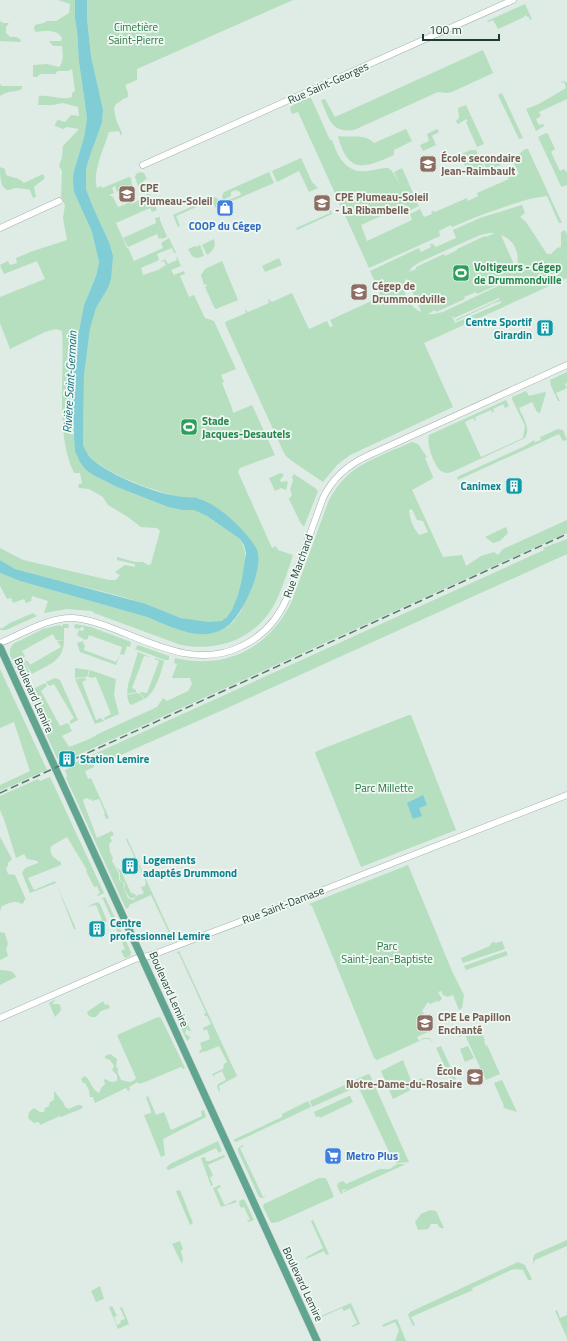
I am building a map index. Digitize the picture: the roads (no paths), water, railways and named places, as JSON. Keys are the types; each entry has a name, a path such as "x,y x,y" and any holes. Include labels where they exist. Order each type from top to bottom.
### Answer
{"main road":[{"name":"Boulevard Lemire","path":"0,647 317,1341"}],"street":[{"name":"Rue Saint-Georges","path":"143,165 513,0"},
{"path":"0,228 59,201"},
{"name":"Rue Marchand","path":"0,643 47,623 60,619 75,618 98,623 188,655 215,655 240,647 261,634 280,611 287,598 323,498 346,469 363,458 567,365"},
{"name":"Rue Saint-Damase","path":"0,1018 135,959 152,955 308,896 567,795"}],"water":[{"path":"75,0 87,0 87,18 91,56 103,110 102,123 86,169 86,189 109,242 113,256 111,279 108,288 96,308 90,329 84,376 83,445 88,455 93,460 121,477 144,487 166,494 179,497 197,498 208,502 238,525 255,546 258,554 258,563 253,586 237,616 229,625 217,632 207,634 192,633 147,617 20,581 0,573 0,560 15,569 143,603 181,618 208,622 221,621 227,617 232,610 238,595 246,553 244,545 240,539 207,516 194,510 182,510 168,507 117,487 86,470 75,451 72,402 76,346 84,305 96,276 99,262 92,232 74,192 74,171 84,137 87,118 79,62 75,19"},
{"path":"423,795 427,805 419,808 422,816 413,819 407,803"}],"railway":[{"path":"0,793 567,534"}],"place":[{"name":"École secondaire Jean-Raimbault","path":"428,164"},
{"name":"CPE Plumeau-Soleil","path":"127,194"},
{"name":"CPE Plumeau-Soleil - La Ribambelle","path":"322,203"},
{"name":"COOP du Cégep","path":"225,208"},
{"name":"Voltigeurs - Cégep de Drummondville","path":"461,273"},
{"name":"Cégep de Drummondville","path":"359,292"},
{"name":"Centre Sportif Girardin","path":"545,328"},
{"name":"Stade Jacques-Desautels","path":"189,427"},
{"name":"Canimex","path":"514,486"},
{"name":"Station Lemire","path":"67,759"},
{"name":"Logements adaptés Drummond","path":"130,866"},
{"name":"Centre professionnel Lemire","path":"97,929"},
{"name":"CPE Le Papillon Enchanté","path":"425,1023"},
{"name":"École Notre-Dame-du-Rosaire","path":"475,1077"},
{"name":"Metro Plus","path":"333,1156"}],"park label":[{"name":"Cimetière Saint-Pierre","path":"136,33"},
{"name":"Parc Millette","path":"384,788"},
{"name":"Parc Saint-Jean-Baptiste","path":"387,952"}],"water label":[{"name":"Rivière Saint-Germain","path":"70,382"}]}
